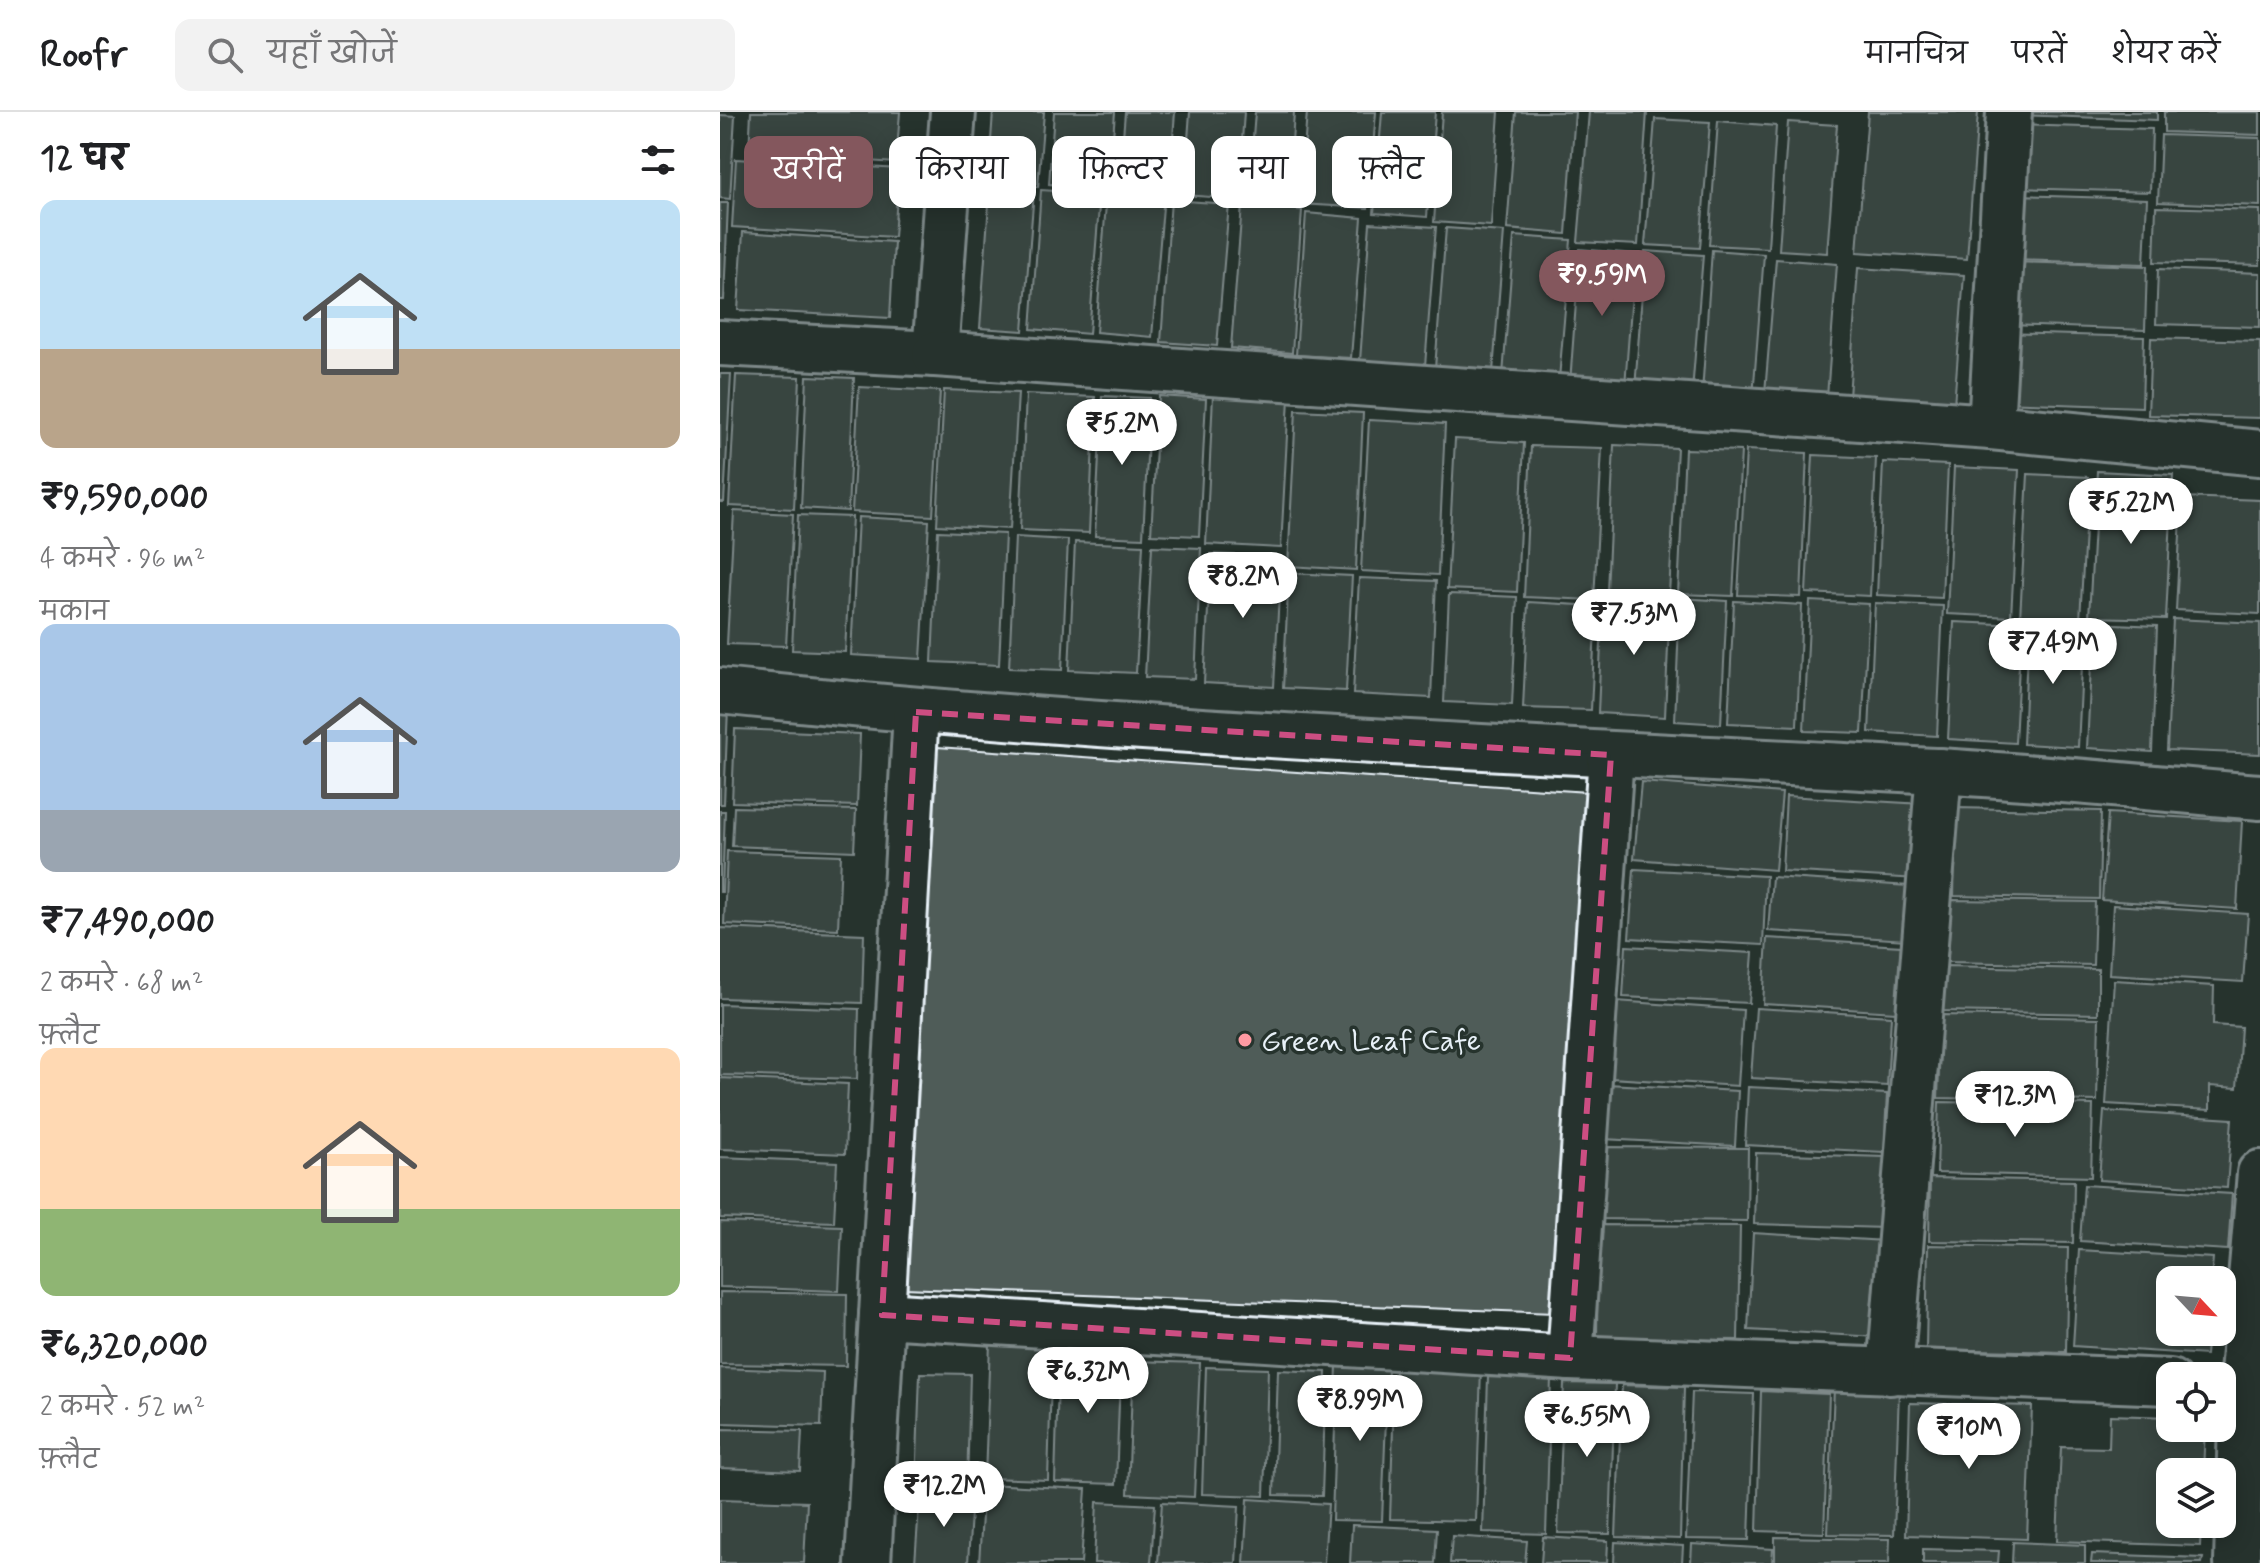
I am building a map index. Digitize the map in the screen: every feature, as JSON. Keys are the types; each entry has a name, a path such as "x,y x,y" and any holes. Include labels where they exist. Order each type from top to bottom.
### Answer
{"street":[{"path":"935,354 953,112"},
{"path":"1991,427 2009,112"},
{"path":"720,343 935,354 1991,427 2260,453"},
{"path":"720,691 916,712 1611,755 1939,771 2260,797"},
{"path":"868,1563 916,712"},
{"path":"1570,1358 1611,755"},
{"path":"1890,1372 1939,771"},
{"path":"2235,1362 2260,1173"},
{"path":"882,1315 1570,1358 2156,1382"},
{"path":"2234,1442 2237,1563"}],"highlighted area":[{"path":"916,712 1611,755 1570,1358 882,1315"}],"building":[{"path":"751,112 900,112 898,136 889,136 889,163 873,161 873,136 750,136"},
{"path":"993,112 1044,112 1038,187 1036,136 991,136"},
{"path":"1054,112 1115,112 1113,136 1052,136"},
{"path":"1125,112 1175,112 1173,136 1123,136"},
{"path":"1190,112 1244,112 1242,136 1211,136 1211,197 1195,196 1195,136 1188,136"},
{"path":"1255,112 1294,112 1292,136 1253,136"},
{"path":"1307,112 1376,112 1374,136 1332,136 1332,206 1316,205 1316,136 1305,136"},
{"path":"1382,112 1435,112 1433,136 1380,136"},
{"path":"1442,112 1499,112 1491,226 1434,222 1435,208 1452,208 1452,136 1440,136"},
{"path":"1516,112 1575,112 1566,234 1507,229"},
{"path":"1589,112 1647,112 1638,245 1578,242"},
{"path":"1868,112 1978,112 1967,259 1857,252"},
{"path":"2020,112 2157,112 2157,120 2019,115"},
{"path":"2164,112 2260,112 2260,135 2164,132"},
{"path":"720,115 735,116 730,199 720,198"},
{"path":"1655,119 1710,122 1700,248 1645,245"},
{"path":"1718,121 1776,126 1768,248 1709,245"},
{"path":"1788,122 1837,125 1827,253 1779,250"},
{"path":"2017,125 2152,129 2150,192 2015,188"},
{"path":"2161,135 2260,138 2260,206 2158,202"},
{"path":"1052,141 1052,184 1049,184"},
{"path":"736,159 744,159 744,208 873,208 873,167 889,168 889,208 896,208 894,237 732,227"},
{"path":"1041,190 1052,191 1052,208 1099,208 1089,334 1031,329"},
{"path":"2015,195 2147,199 2144,264 2012,260"},
{"path":"1195,202 1211,203 1211,208 1229,208 1217,346 1161,342 1170,208 1195,208"},
{"path":"720,203 728,203 724,300 720,300"},
{"path":"2156,207 2260,210 2260,265 2154,262"},
{"path":"989,208 1033,208 1023,331 980,328"},
{"path":"1106,208 1163,208 1152,337 1096,332"},
{"path":"1242,208 1302,210 1292,353 1231,348"},
{"path":"1374,208 1428,208 1427,217 1374,213"},
{"path":"1306,213 1362,218 1351,358 1296,355"},
{"path":"1370,223 1436,227 1425,366 1360,361"},
{"path":"1446,228 1504,232 1493,372 1435,368"},
{"path":"743,232 894,242 890,318 738,310"},
{"path":"1514,236 1571,240 1559,379 1503,375"},
{"path":"1580,249 1635,254 1625,386 1570,383"},
{"path":"1712,250 1764,254 1753,397 1702,393"},
{"path":"1645,251 1703,255 1692,392 1635,389"},
{"path":"1776,259 1837,264 1827,397 1765,393"},
{"path":"2012,262 2147,266 2145,330 2010,325"},
{"path":"1858,268 1964,275 1954,405 1849,397"},
{"path":"2158,269 2260,273 2260,327 2156,324"},
{"path":"2003,333 2144,337 2142,407 2001,402"},
{"path":"2151,338 2260,341 2260,418 2148,415"},
{"path":"720,374 731,374 724,502 720,502"},
{"path":"736,375 800,377 794,509 729,506"},
{"path":"807,376 854,378 848,511 801,508"},
{"path":"859,387 940,391 933,516 852,512"},
{"path":"944,390 1018,393 1010,529 937,525"},
{"path":"1026,394 1095,397 1089,533 1020,530"},
{"path":"1213,395 1289,398 1281,548 1206,544"},
{"path":"1102,396 1150,398 1143,538 1095,536"},
{"path":"1159,396 1206,399 1199,536 1151,534"},
{"path":"1296,410 1363,413 1356,570 1288,566"},
{"path":"1369,420 1445,424 1438,575 1361,571"},
{"path":"1455,439 1524,443 1517,592 1447,589"},
{"path":"1614,445 1677,448 1669,594 1607,591"},
{"path":"1531,446 1602,448 1594,600 1524,597"},
{"path":"1685,449 1741,451 1733,596 1678,594"},
{"path":"1746,450 1807,453 1801,597 1738,595"},
{"path":"1813,455 1876,458 1870,596 1806,593"},
{"path":"1883,462 1948,465 1942,598 1877,595"},
{"path":"1954,467 2019,470 2011,617 1947,614"},
{"path":"2097,471 2173,475 2166,619 2089,617"},
{"path":"2028,474 2088,477 2080,620 2020,618"},
{"path":"2182,497 2260,500 2260,614 2176,610"},
{"path":"734,511 793,514 786,646 727,644"},
{"path":"798,515 852,517 845,652 792,650"},
{"path":"858,517 929,521 921,659 851,655"},
{"path":"938,531 1005,534 999,665 932,662"},
{"path":"1015,537 1068,540 1062,670 1009,668"},
{"path":"1075,542 1143,545 1136,673 1069,670"},
{"path":"1152,546 1201,548 1195,679 1145,677"},
{"path":"1211,554 1281,557 1274,687 1204,683"},
{"path":"1289,573 1352,576 1346,691 1283,688"},
{"path":"1359,578 1436,581 1431,698 1353,694"},
{"path":"1449,594 1517,597 1512,705 1444,702"},
{"path":"1603,597 1670,600 1665,717 1598,713"},
{"path":"1680,598 1727,601 1721,724 1675,721"},
{"path":"1734,601 1802,605 1797,726 1728,723"},
{"path":"1810,601 1869,604 1862,733 1804,731"},
{"path":"1528,602 1596,606 1591,710 1523,708"},
{"path":"1875,603 1943,606 1937,736 1869,732"},
{"path":"2173,619 2260,623 2260,754 2167,750"},
{"path":"1954,622 2021,625 2015,743 1948,739"},
{"path":"2093,623 2157,626 2152,752 2087,748"},
{"path":"2028,625 2084,627 2078,747 2023,744"},
{"path":"720,708 728,708 724,804 720,804"},
{"path":"735,729 860,734 857,806 732,802"},
{"name":"Green Leaf Cafe","path":"937,747 1587,792 1554,1313 904,1288"},
{"path":"1641,782 1782,793 1775,870 1634,859"},
{"path":"1786,796 1923,804 1918,879 1782,871"},
{"path":"734,807 856,810 854,851 732,846"},
{"path":"1956,808 2101,811 2099,899 1954,896"},
{"path":"720,811 725,811 722,892 720,892"},
{"path":"2108,813 2242,821 2237,909 2102,900"},
{"path":"727,851 841,855 838,929 724,924"},
{"path":"1634,869 1766,876 1763,945 1629,938"},
{"path":"1772,877 1909,886 1906,940 1768,931"},
{"path":"1950,900 2095,902 2093,965 1948,962"},
{"path":"2113,905 2248,914 2243,982 2109,974"},
{"path":"720,928 864,934 862,1003 720,998"},
{"path":"1767,938 1901,946 1896,1012 1763,1004"},
{"path":"1626,946 1753,953 1749,1003 1623,997"},
{"path":"1943,966 2098,969 2098,1014 1943,1011"},
{"path":"2114,980 2214,986 2213,1025 2241,1027 2237,1088 2210,1086 2210,1110 2106,1104"},
{"path":"1616,1001 1743,1010 1738,1086 1611,1078"},
{"path":"720,1004 859,1009 857,1079 720,1075"},
{"path":"1756,1008 1891,1016 1887,1086 1751,1078"},
{"path":"1941,1015 2099,1018 2097,1101 1938,1098"},
{"path":"720,1078 848,1084 845,1154 720,1149"},
{"path":"1607,1084 1738,1091 1735,1146 1603,1139"},
{"path":"1748,1087 1887,1094 1884,1152 1745,1145"},
{"path":"1939,1102 2093,1105 2091,1177 1937,1173"},
{"path":"2104,1111 2232,1119 2227,1188 2099,1180"},
{"path":"1601,1147 1748,1148 1747,1221 1600,1219"},
{"path":"1756,1153 1886,1157 1884,1228 1754,1224"},
{"path":"720,1157 837,1162 834,1222 720,1218"},
{"path":"1930,1178 2074,1181 2073,1243 1929,1241"},
{"path":"2084,1185 2232,1194 2228,1250 2080,1241"},
{"path":"720,1222 842,1226 839,1291 720,1287"},
{"path":"1598,1225 1740,1226 1738,1340 1597,1339"},
{"path":"1753,1233 1885,1241 1879,1337 1748,1330"},
{"path":"1928,1245 2068,1248 2066,1352 1926,1349"},
{"path":"2079,1250 2213,1258 2212,1266 2156,1266 2156,1346 2207,1346 2206,1355 2073,1346"},
{"path":"720,1292 847,1294 846,1366 720,1364"},
{"path":"990,1342 1052,1344 1048,1480 985,1478"},
{"path":"1059,1346 1121,1348 1116,1484 1055,1482"},
{"path":"1133,1361 1200,1363 1194,1497 1128,1494"},
{"path":"1337,1364 1388,1367 1382,1521 1332,1520"},
{"path":"1206,1367 1268,1369 1264,1496 1202,1494"},
{"path":"1395,1367 1481,1369 1476,1521 1390,1519"},
{"path":"720,1368 823,1372 821,1426 720,1423"},
{"path":"1278,1370 1326,1372 1322,1496 1274,1495"},
{"path":"920,1373 970,1374 967,1489 916,1487"},
{"path":"1488,1377 1551,1378 1546,1534 1483,1532"},
{"path":"1564,1383 1615,1384 1610,1534 1558,1533"},
{"path":"1622,1385 1684,1387 1680,1539 1616,1537"},
{"path":"1834,1388 1899,1390 1894,1535 1828,1534"},
{"path":"1761,1391 1829,1394 1824,1533 1757,1531"},
{"path":"1692,1392 1754,1394 1749,1540 1686,1539"},
{"path":"1910,1403 2032,1406 2027,1539 1906,1535"},
{"path":"2110,1415 2156,1417 2156,1442 2204,1442 2204,1458 2156,1458 2156,1538 2200,1538 2200,1546 2057,1541 2061,1447 2109,1448"},
{"path":"720,1429 802,1431 800,1471 720,1468"},
{"path":"984,1484 1086,1489 1081,1563 979,1563"},
{"path":"920,1493 972,1495 968,1563 915,1563"},
{"path":"720,1499 807,1502 804,1563 720,1563"},
{"path":"1248,1499 1328,1504 1324,1563 1244,1563"},
{"path":"1097,1502 1155,1505 1151,1563 1094,1563"},
{"path":"1162,1502 1239,1506 1236,1563 1158,1563"},
{"path":"1352,1525 1437,1529 1435,1563 1350,1563"},
{"path":"1452,1536 1527,1541 1525,1563 1450,1563"},
{"path":"1543,1537 1608,1541 1607,1563 1541,1563"},
{"path":"1775,1537 1890,1539 1889,1563 1775,1563"},
{"path":"1615,1542 1683,1546 1682,1563 1614,1563"},
{"path":"2013,1542 2085,1545 2085,1563 2012,1563"},
{"path":"1692,1544 1773,1549 1772,1563 1691,1563"},
{"path":"1923,1549 1999,1551 1998,1563 1923,1563"},
{"path":"2092,1554 2203,1558 2202,1563 2091,1563"}],"place":[{"name":"Green Leaf Cafe","path":"1245,1040"}]}
